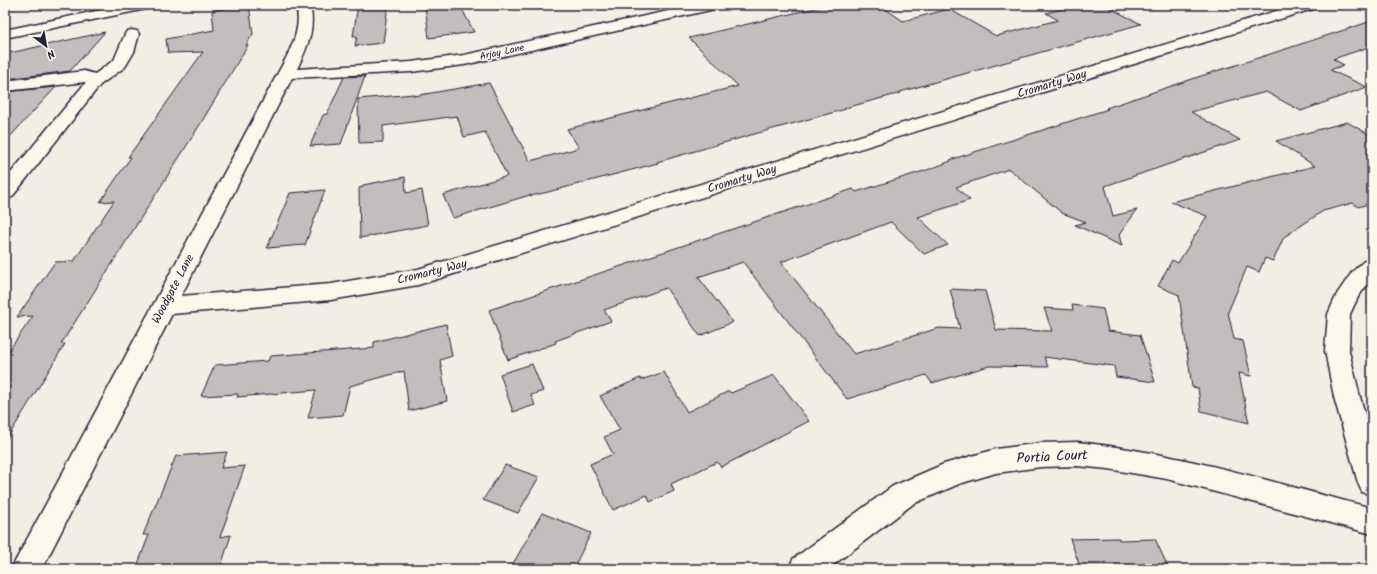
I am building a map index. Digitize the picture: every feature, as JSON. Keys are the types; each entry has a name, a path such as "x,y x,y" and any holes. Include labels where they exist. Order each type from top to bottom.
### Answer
{"street":[{"path":"5,34 146,5"},
{"name":"Woodgate Lane","path":"26,569 286,74 305,32 307,20 303,5"},
{"name":"Arjay Lane","path":"286,74 411,67 464,60 715,5"},
{"name":"Cromarty Way","path":"164,306 331,292 418,277 469,263 1311,5"},
{"path":"5,193 94,82 116,68 126,55 132,34"},
{"path":"5,86 84,76 91,78 94,82"},
{"path":"1372,266 1356,282 1348,294 1339,314 1337,351 1347,398 1372,483"},
{"name":"Portia Court","path":"804,569 904,495 954,473 996,461 1041,455 1077,454 1108,457 1167,467 1372,521"}],"building":[{"path":"249,5 253,34 246,45 248,45 196,131 61,344 65,344 5,442 5,356 33,316 17,317 55,262 74,261 114,201 100,202 131,157 128,157 203,52 168,53 166,39 214,30 212,11"},
{"path":"358,5 388,5 383,43 355,46 357,36 353,36"},
{"path":"425,5 451,5 452,11 462,9 474,32 429,38"},
{"path":"828,5 880,5 903,21 949,9 996,36 1058,20 1046,13 1077,5 1104,5 1141,24 657,162 658,163 548,192 530,195 453,218 443,195 507,176 485,132 464,137 457,116 383,126 383,142 359,143 358,99 414,94 414,96 489,83 530,161 579,148 567,129 738,86 689,38"},
{"path":"1372,21 1372,46 1333,59 1344,65 1330,70 1367,87 1301,111 1266,92 1191,112 1240,140 1105,186 1113,216 1137,210 1119,235 1122,246 1075,225 1086,222 1062,213 1009,169 956,187 970,200 918,217 948,245 924,254 891,222 781,262 854,354 939,328 960,329 950,289 985,291 996,330 1052,331 1044,308 1073,310 1072,305 1103,309 1108,331 1140,335 1155,382 1116,377 1114,366 1044,357 1048,367 989,366 932,383 926,375 847,399 743,262 698,277 733,322 700,336 666,288 604,310 611,321 508,360 489,310 853,189 856,192 930,169 951,161 950,160 1108,109 1106,108 1225,68"},
{"path":"105,32 70,71 5,79 5,54"},
{"path":"365,76 341,144 310,146 323,115 327,114 344,77"},
{"path":"56,87 31,114 5,142 5,92"},
{"path":"1347,122 1372,136 1372,203 1358,207 1353,203 1323,211 1284,237 1273,261 1265,258 1259,272 1247,267 1228,312 1234,339 1243,341 1251,376 1239,373 1249,423 1201,411 1198,388 1192,387 1179,295 1158,286 1172,260 1178,263 1207,216 1171,202 1315,166 1276,141"},
{"path":"405,177 406,193 422,190 428,225 360,238 359,188 363,187 363,185"},
{"path":"325,190 305,245 267,248 290,193"},
{"path":"446,324 452,356 440,360 447,401 409,411 404,371 350,386 343,415 308,418 316,390 237,397 238,394 201,396 215,365 268,361 270,356 374,348 374,342"},
{"path":"532,364 543,391 531,395 535,405 513,412 500,374"},
{"path":"664,372 687,412 729,391 731,393 774,375 809,421 721,467 717,462 671,484 674,491 650,502 647,495 613,510 590,464 613,454 604,437 620,430 600,396 640,378 641,380"},
{"path":"227,452 221,468 245,466 220,537 231,535 220,569 136,569 149,535 143,535 176,456"},
{"path":"505,465 539,477 518,513 483,500"},
{"path":"542,513 591,533 573,569 510,569"},
{"path":"1119,538 1119,540 1155,539 1169,569 1081,569 1070,539"}]}
